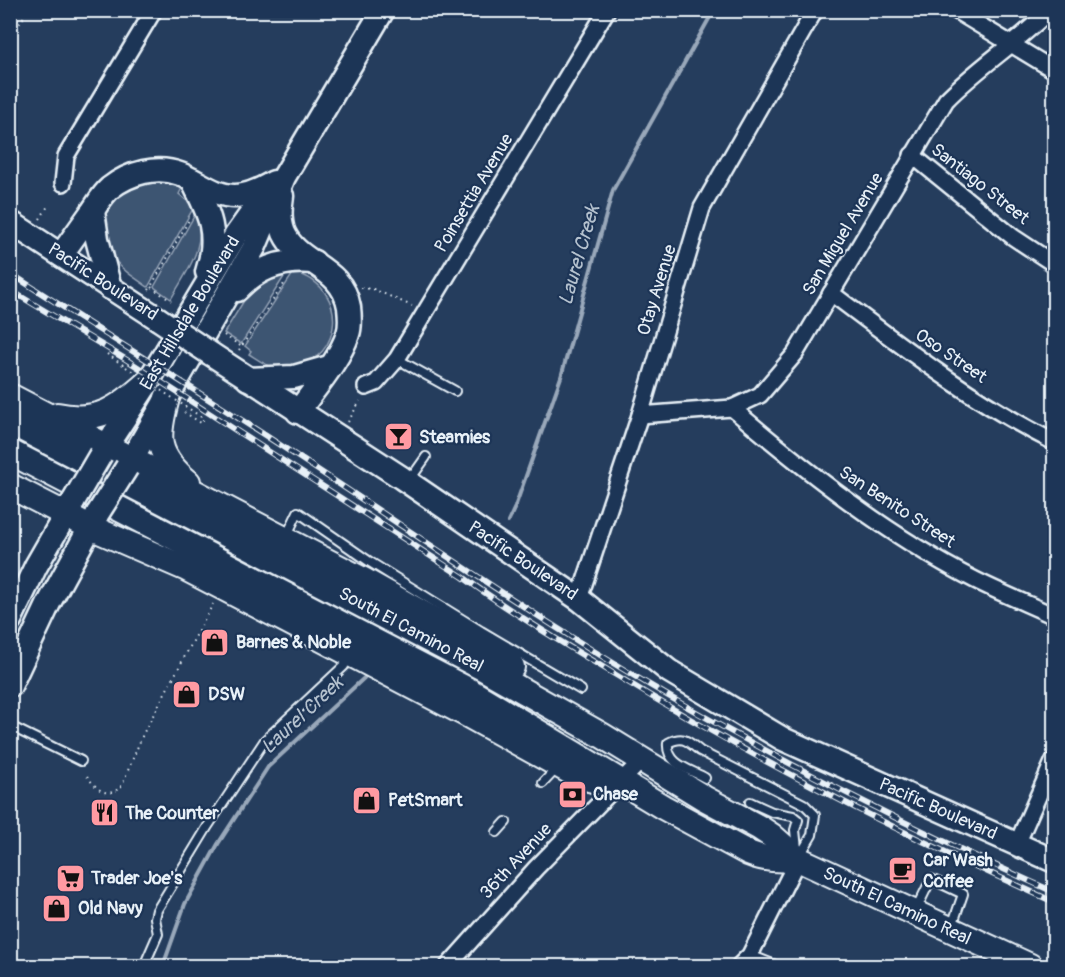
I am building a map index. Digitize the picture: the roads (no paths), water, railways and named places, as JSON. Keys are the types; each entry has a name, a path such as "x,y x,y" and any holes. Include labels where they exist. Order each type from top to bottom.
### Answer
{"main road":[{"name":"East Hillsdale Boulevard","path":"10,686 94,520 129,464 176,404 219,308 255,246 284,177 383,10"},
{"path":"61,255 103,195 123,179 138,173 165,170 179,173 213,190 226,195 238,196 259,190 284,177"},
{"name":"East Hillsdale Boulevard","path":"10,620 36,566 69,507 241,228 284,177"},
{"path":"284,177 280,212 284,232 289,241 327,270 341,286 349,310 349,332 343,348 298,412"},
{"path":"192,180 210,216 213,240 212,259 198,299"},
{"path":"93,211 97,239 110,288"},
{"name":"Pacific Boulevard","path":"10,222 110,288 164,310 211,354 408,482 579,599 669,671 783,740 1054,861"},
{"path":"219,308 257,272 286,262 314,262"},
{"path":"248,379 294,377 329,367"},
{"path":"40,412 74,418 97,416 119,406 148,382"},
{"path":"10,396 129,464 211,501 442,624 518,671 603,736"},
{"path":"176,404 159,434 163,453 183,478 211,501"},
{"name":"South El Camino Real","path":"10,422 447,648 603,736 772,836 798,859 1030,966"},
{"name":"South El Camino Real","path":"10,452 470,691 620,781 748,853 774,860 798,859"},
{"path":"10,486 69,507 589,780 620,781"}],"street":[{"path":"63,183 66,156 154,10"},
{"name":"Poinsettia Avenue","path":"366,387 376,383 397,359 607,10"},
{"name":"Otay Avenue","path":"579,599 640,415 702,208 815,10"},
{"path":"955,10 1054,70"},
{"name":"San Miguel Avenue","path":"640,415 732,408 760,395 795,354 946,100 967,79 1031,29 1050,10"},
{"name":"Santiago Street","path":"912,155 1013,237 1054,264"},
{"name":"Oso Street","path":"831,293 937,372 1023,426 1054,442"},
{"name":"San Benito Street","path":"732,408 797,464 897,534 974,580 1054,616"},
{"name":"36th Avenue","path":"448,966 509,897 642,760"},
{"path":"1017,844 1054,760"},
{"path":"745,961 798,859"}],"lane":[{"path":"397,359 455,391"},
{"path":"408,482 426,457"},
{"path":"285,540 298,512 370,562 581,690"},
{"path":"144,966 159,934 155,918 157,910 214,816 265,741 344,666 351,654"},
{"path":"10,726 81,761"},
{"path":"705,778 670,758 668,743 686,739 700,751 804,804 815,815 812,835 798,859"},
{"path":"543,783 560,765"},
{"path":"750,802 772,812 793,816 798,820 795,830 798,859"},
{"path":"497,832 506,822"},
{"path":"914,914 931,879 963,894 950,931"},
{"path":"745,961 778,966"}],"waterway":[{"name":"Laurel Creek","path":"508,522 561,377 613,190 714,10"},
{"name":"Laurel Creek","path":"163,966 185,904 218,844 268,767 364,678"}],"railway":[{"path":"10,273 249,425 532,612 633,675 729,731 821,780 960,849 1054,892"},
{"path":"10,290 127,360 463,577 519,616 669,707 831,796 1054,902"}],"place":[{"name":"Steamies","path":"398,437"},
{"name":"Barnes & Noble","path":"215,642"},
{"name":"DSW","path":"187,694"},
{"name":"Chase","path":"572,794"},
{"name":"PetSmart","path":"367,800"},
{"name":"The Counter","path":"104,813"},
{"name":"Car Wash Coffee","path":"902,870"},
{"name":"Trader Joe's","path":"70,878"},
{"name":"Old Navy","path":"57,908"}]}
